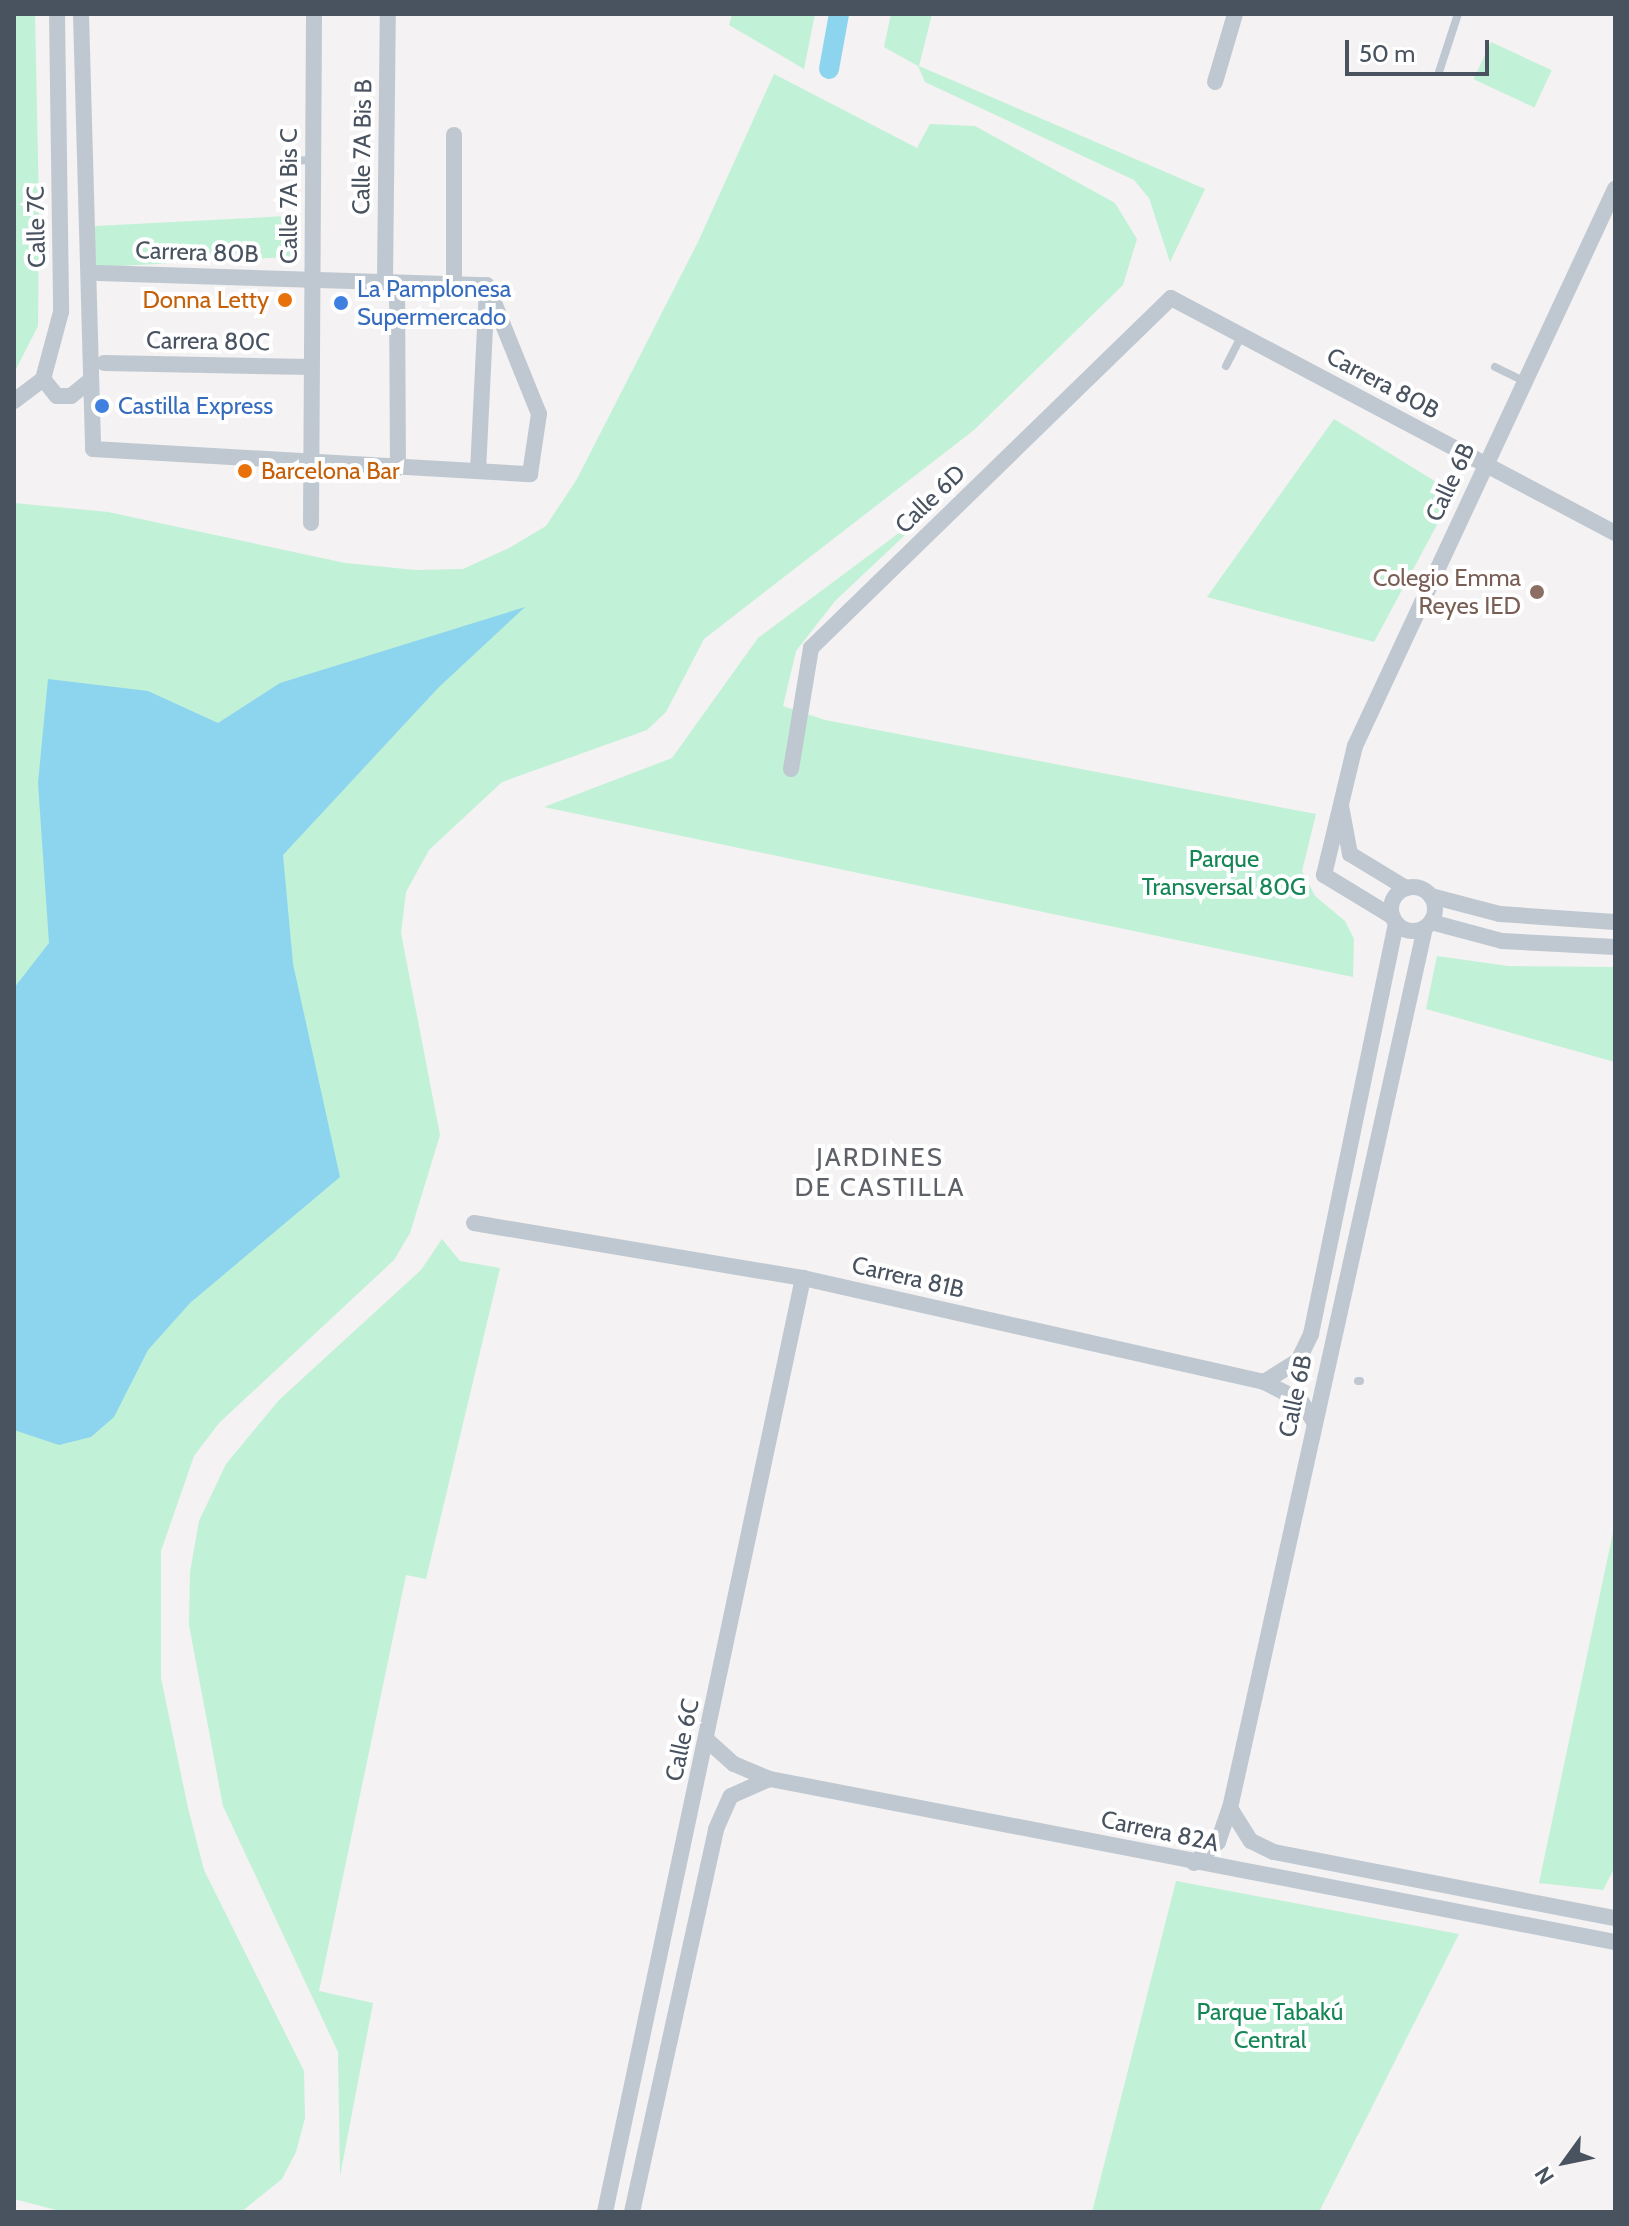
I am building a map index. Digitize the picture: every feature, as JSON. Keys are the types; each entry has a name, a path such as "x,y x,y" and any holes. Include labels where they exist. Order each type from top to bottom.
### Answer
{"street":[{"name":"Calle 7C","path":"43,379 61,312 57,14"},
{"name":"Calle 7C","path":"81,14 87,383 93,449 311,462"},
{"name":"Calle 7A Bis C","path":"311,523 314,14"},
{"name":"Calle 7A Bis B","path":"388,14 391,282 398,468"},
{"path":"1215,82 1235,14"},
{"path":"454,135 454,283"},
{"name":"Calle 6B","path":"1394,920 1324,875 1340,801 1374,695 1615,189"},
{"name":"Carrera 80B","path":"98,273 487,285"},
{"path":"311,462 530,474 539,414 487,285"},
{"path":"478,471 487,285"},
{"name":"Carrera 80B","path":"1171,298 1615,533"},
{"name":"Calle 6D","path":"791,769 811,648 1171,298"},
{"name":"Carrera 80C","path":"104,363 312,367"},
{"path":"14,401 43,379 57,396 71,396 87,383"},
{"path":"1340,801 1350,854 1406,888 1500,914 1615,922"},
{"name":"Calle 6B","path":"1264,1382 1298,1361 1311,1334 1394,920 1392,903 1406,888"},
{"name":"Calle 6B","path":"1194,1863 1218,1842 1230,1808 1314,1422 1428,925 1431,896"},
{"path":"1394,920 1502,941 1615,947"},
{"name":"Carrera 81B","path":"474,1223 803,1278 1264,1382 1301,1401 1314,1422"},
{"name":"Calle 6C","path":"605,2212 803,1278"},
{"name":"Carrera 82A","path":"707,1740 734,1764 770,1779 1615,1942"},
{"path":"632,2212 716,1829 731,1796 770,1779"},
{"name":"Carrera 82A","path":"1230,1808 1251,1841 1274,1852 1615,1918"}],"lane":[{"path":"1439,72 1458,14"},
{"path":"286,161 313,160"},
{"path":"1226,366 1241,335"},
{"path":"1495,367 1524,381"}],"green space":[{"path":"14,14 35,14 39,209 38,326 14,373"},
{"path":"732,14 815,14 804,69 729,25"},
{"path":"891,14 932,14 919,66 1205,189 1170,262 1149,198 1134,180 925,82 918,66 884,47"},
{"path":"1491,42 1552,70 1534,107 1474,79"},
{"path":"774,74 917,148 930,124 975,126 1115,203 1137,239 1123,285 974,430 704,639 666,712 647,730 502,782 429,850 406,892 401,933 440,1135 410,1233 394,1260 219,1423 194,1456 161,1551 161,1678 188,1808 204,1870 304,2071 305,2118 296,2152 282,2179 241,2212 64,2212 14,2199 14,503 108,512 345,563 415,570 463,569 509,548 546,526 577,479 698,242"},
{"path":"288,216 290,257 93,267 91,226"},
{"path":"1334,419 1454,493 1374,642 1207,597"},
{"name":"Parque Transversal 80G","path":"938,504 835,601 796,651 783,706 825,720 1316,814 1302,871 1315,896 1345,921 1354,939 1353,977 544,807 672,758 758,638"},
{"path":"1437,956 1508,966 1615,967 1615,1062 1426,1009"},
{"path":"442,1239 460,1261 500,1268 426,1579 406,1575 319,1991 373,2003 340,2176 338,2052 223,1806 189,1625 190,1572 199,1521 226,1464 279,1400 421,1270"},
{"path":"1615,1523 1615,1867 1603,1890 1539,1883"},
{"name":"Parque Tabakú Central","path":"1176,1881 1459,1934 1319,2212 1092,2212"}],"water":[{"path":"525,607 438,688 283,855 293,964 340,1177 190,1303 148,1350 114,1417 91,1437 59,1445 14,1430 14,988 49,943 38,783 48,679 148,691 218,723 280,683"}],"waterway":[{"path":"829,69 839,14"}],"place":[{"name":"Donna Letty","path":"285,300"},
{"name":"La Pamplonesa Supermercado","path":"341,303"},
{"name":"Castilla Express","path":"102,406"},
{"name":"Barcelona Bar","path":"245,471"},
{"name":"Colegio Emma Reyes IED","path":"1537,592"}],"district":[{"name":"JARDINES DE CASTILLA","path":"880,1173"}]}
